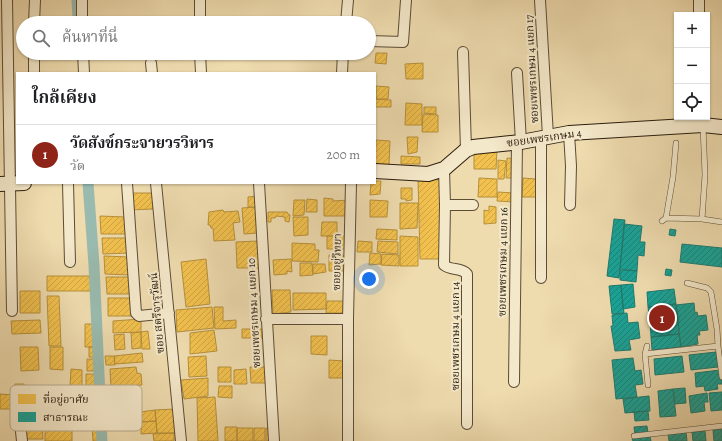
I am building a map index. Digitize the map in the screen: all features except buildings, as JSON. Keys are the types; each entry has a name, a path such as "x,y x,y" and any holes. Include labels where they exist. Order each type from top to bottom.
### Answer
{"street":[{"path":"8,0 5,184 12,311"},
{"path":"34,0 34,16"},
{"path":"82,0 82,16"},
{"path":"200,0 200,16"},
{"path":"347,16 348,0"},
{"path":"376,41 403,42 406,0"},
{"name":"ซอยเพชรเกษม 4 แยก 17","path":"540,0 544,137 541,278"},
{"path":"698,12 699,0"},
{"path":"463,52 466,150"},
{"path":"34,60 34,72"},
{"path":"83,60 84,72"},
{"path":"200,60 201,72"},
{"path":"342,72 343,60"},
{"name":"ซอยเพชรเกษม 4 แยก 16","path":"514,382 519,142 517,73"},
{"name":"ซอยเพชรเกษม 4","path":"376,171 428,174 444,169 466,150 473,147 519,142 569,133 703,121 722,127"},
{"path":"569,133 571,166 570,205"},
{"name":"ซอยเพชรเกษม 4 แยก 14","path":"444,169 444,265 447,268 461,270 467,274 467,424"},
{"path":"5,184 16,183"},
{"path":"68,184 70,262"},
{"path":"126,184 136,313 140,316 169,313"},
{"name":"ซอย สตรีจารุวัฒน์","path":"156,184 181,441"},
{"name":"ซอยเพชรเกษม 4 แยก 10","path":"259,184 274,441"},
{"name":"ซอยอยู่วิทยา","path":"348,441 348,319 351,184"},
{"path":"445,205 473,205"},
{"path":"266,319 348,319"},
{"path":"21,431 22,441"}],"lane":[{"path":"702,219 705,176 703,121"},
{"path":"676,143 673,177 664,219 702,219 722,222"},
{"path":"687,283 707,288 711,292 716,321 722,377"},
{"path":"647,346 645,354 648,385"},
{"path":"645,354 718,346"},
{"path":"634,436 722,426"}],"waterway":[{"path":"77,0 78,16"},
{"path":"88,184 94,265 99,385"},
{"path":"102,431 102,441"}],"place":[{"name":"วัดสังข์กระจายวรวิหาร","path":"662,318"}]}
